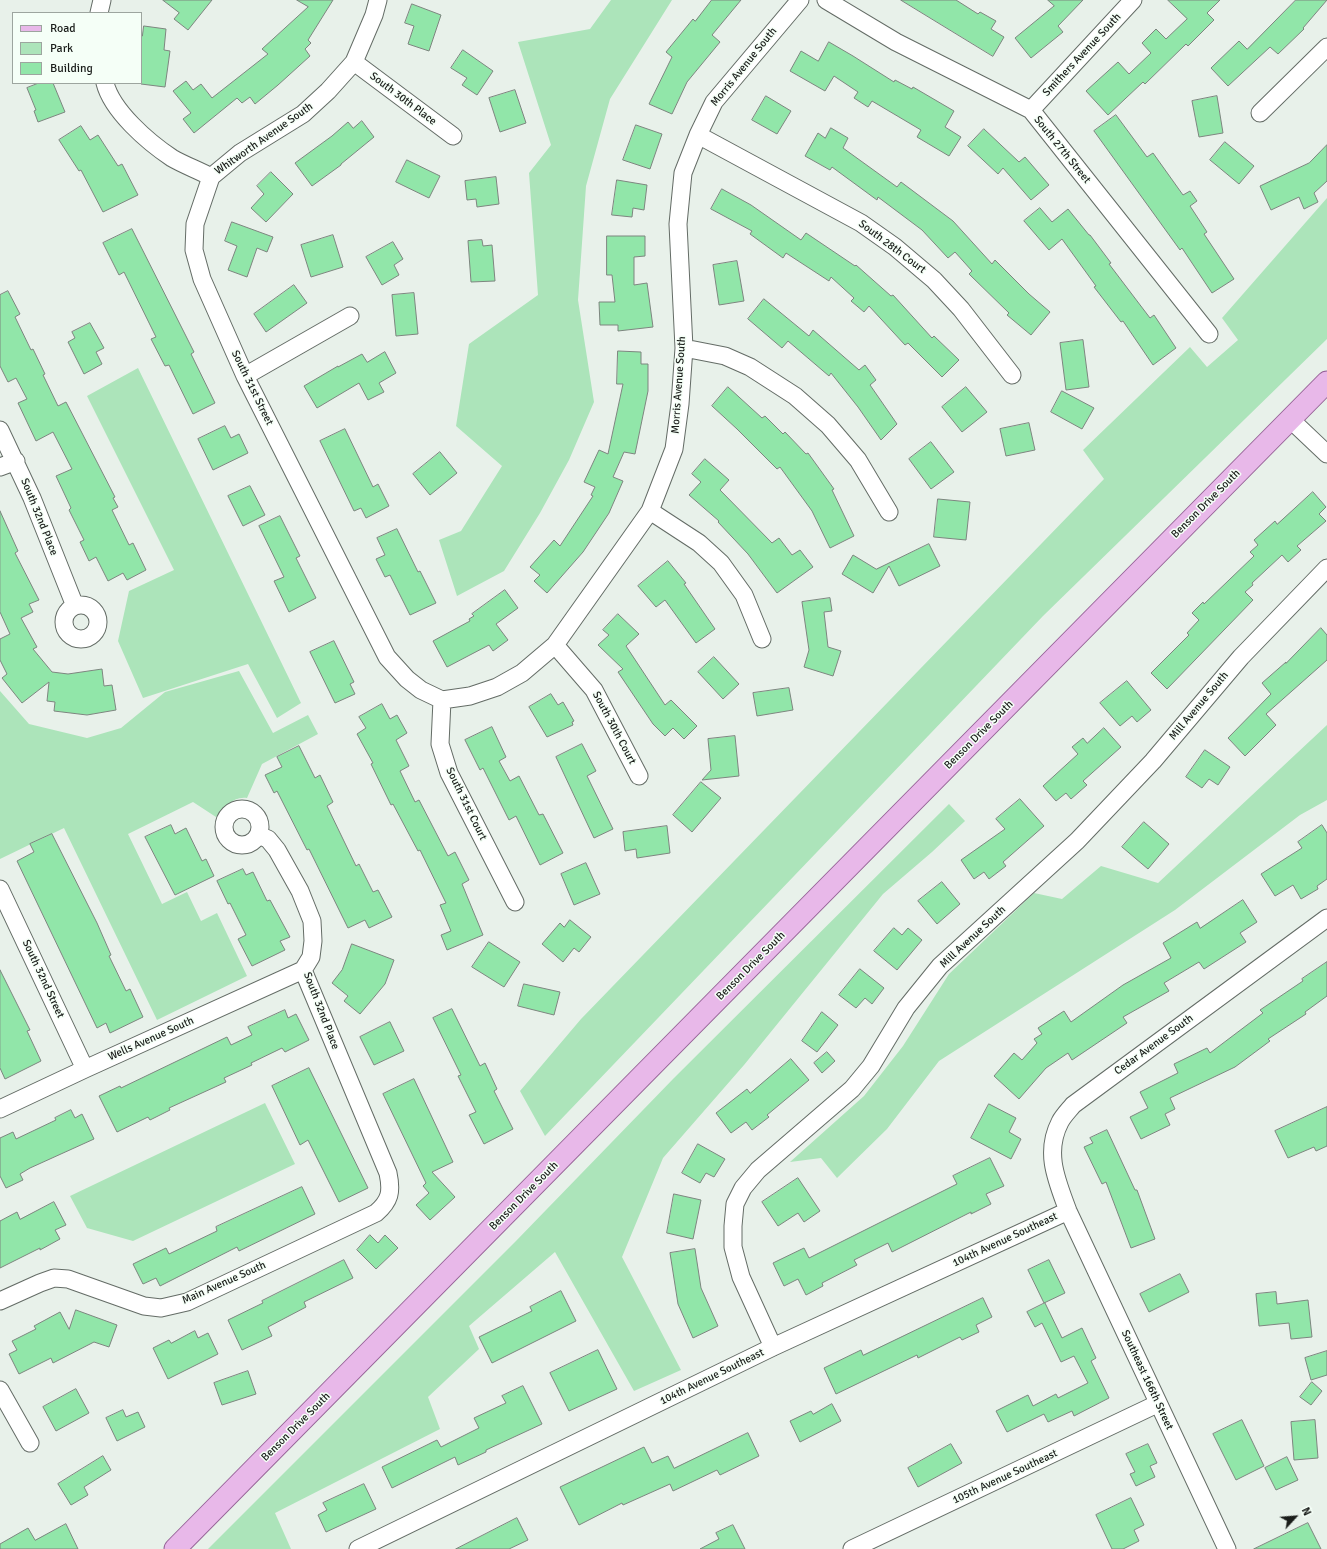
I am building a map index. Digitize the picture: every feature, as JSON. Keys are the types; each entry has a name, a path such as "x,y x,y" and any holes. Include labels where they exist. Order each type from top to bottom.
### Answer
{"main road":[{"name":"Benson Drive South","path":"176,1549 1327,382"}],"street":[{"path":"99,12 102,0"},
{"name":"Whitworth Avenue South","path":"211,177 240,153 303,114 328,91 354,62 374,15 378,0"},
{"name":"Morris Avenue South","path":"442,700 470,696 497,687 522,673 556,645 650,511 674,449 680,404 684,348 678,224 683,173 698,135 714,102 800,0"},
{"name":"South 27th Street","path":"826,0 896,42 1031,110 1209,334"},
{"name":"Smithers Avenue South","path":"1031,110 1132,0"},
{"path":"1260,113 1327,47"},
{"name":"South 30th Place","path":"354,62 453,136"},
{"path":"105,84 107,92 121,114 147,137 172,158 211,177"},
{"name":"South 28th Court","path":"698,135 861,223 894,247 934,280 961,309 1012,375"},
{"name":"South 31st Street","path":"211,177 195,224 194,250 202,279 245,376 387,657 407,680 420,690 442,700"},
{"path":"245,376 350,316"},
{"path":"684,348 726,356 750,367 795,396 828,425 858,460 890,512"},
{"path":"1290,419 1327,454"},
{"name":"South 32nd Place","path":"0,430 16,461 32,498 75,606"},
{"path":"0,467 16,461"},
{"path":"650,511 699,543 721,563 744,595 762,639"},
{"name":"Mill Avenue South","path":"773,1347 741,1278 733,1247 735,1204 743,1188 758,1170 852,1089 871,1066 906,1008 940,966 1077,841 1153,761 1241,657 1327,568"},
{"name":"South 30th Court","path":"556,645 594,690 639,776"},
{"name":"South 31st Court","path":"442,700 440,744 449,773 515,902"},
{"name":"South 32nd Place","path":"258,835 268,839 277,850 300,891 312,921 313,941 311,957 303,970 388,1174 391,1185 389,1196"},
{"name":"South 32nd Street","path":"0,889 85,1069"},
{"name":"Cedar Avenue South","path":"1068,1211 1054,1172 1052,1154 1053,1138 1060,1121 1073,1105 1327,918"},
{"name":"Wells Avenue South","path":"0,1109 303,970"},
{"name":"Main Avenue South","path":"0,1301 54,1278 68,1279 144,1306 161,1308 187,1302 376,1213 383,1207 389,1196"},
{"name":"104th Avenue Southeast","path":"358,1549 773,1347 1068,1211"},
{"name":"Southeast 166th Street","path":"1068,1211 1227,1549"},
{"path":"0,1390 30,1442"},
{"name":"105th Avenue Southeast","path":"852,1549 1158,1404"}],"green space":[{"path":"611,0 672,0 610,99 586,186 578,300 594,402 569,460 540,513 504,571 457,596 439,540 461,531 502,466 456,426 469,344 538,295 529,173 551,145 518,42 590,29"},
{"path":"1327,198 1327,339 1043,616 545,1136 520,1091 581,1019 1104,479 1083,450 1190,347 1207,367 1238,340 1222,318"},
{"path":"138,368 301,703 277,718 248,664 143,698 118,641 129,591 174,570 87,396"},
{"path":"239,671 273,733 308,715 318,734 262,764 247,798 233,801 216,817 193,802 128,834 162,904 187,892 201,921 217,913 247,976 157,1020 64,828 0,859 0,691 29,724 87,738 121,728 165,692"},
{"path":"1327,725 1327,800 1300,815 1175,910 939,1061 887,1129 837,1178 821,1158 790,1162 864,1096 903,1046 949,974 1034,893 1062,899 1101,866 1158,883"},
{"path":"949,804 965,821 932,852 883,894 744,1065 663,1158 622,1257 681,1370 634,1391 555,1252 469,1326 479,1349 428,1397 440,1429 275,1513 291,1549 208,1549 515,1242 674,1078"},
{"path":"265,1103 295,1164 133,1241 87,1228 70,1196"}],"building":[{"path":"163,0 212,0 188,30 174,19 179,13"},
{"path":"297,0 333,0 308,40 311,43 305,49 310,56 255,104 250,97 242,103 237,98 194,133 183,119 191,113 173,91 186,81 193,90 201,84 212,98 268,54 262,49 308,7"},
{"path":"712,0 741,0 712,35 720,42 687,82 672,114 649,104 672,57 666,52 693,19 695,21"},
{"path":"901,0 956,0 978,14 980,12 996,21 991,29 1004,37 993,56"},
{"path":"1048,0 1083,0 1058,26 1063,32 1031,58 1015,38 1054,6"},
{"path":"1168,0 1220,0 1207,13 1214,20 1188,46 1186,44 1145,84 1143,82 1108,115 1086,91 1118,62 1129,74 1151,53 1142,43 1156,29 1166,39 1187,19"},
{"path":"1296,0 1327,0 1303,28 1304,29 1278,54 1270,47 1228,86 1211,68 1239,41 1247,49"},
{"path":"412,4 441,15 429,51 408,44 414,26 405,23"},
{"path":"144,26 166,29 164,50 170,51 165,87 141,84 142,36"},
{"path":"829,42 894,82 895,80 912,89 913,87 954,111 945,127 961,137 949,156 917,137 921,130 872,101 868,107 854,98 858,92 834,76 825,91 790,71 801,51 818,61"},
{"path":"463,50 493,71 477,95 462,85 467,78 451,68"},
{"path":"37,84 53,84 65,112 38,122 34,111 36,110 27,88"},
{"path":"515,90 526,123 500,132 489,98"},
{"path":"766,96 791,111 777,134 752,120"},
{"path":"1217,96 1223,133 1199,137 1192,101"},
{"path":"1116,115 1147,157 1153,153 1183,195 1190,191 1197,201 1190,206 1207,232 1204,234 1234,279 1212,293 1182,248 1180,250 1094,131"},
{"path":"362,121 374,137 341,165 312,186 295,163 332,136 348,122 353,128"},
{"path":"636,125 662,134 650,169 623,160"},
{"path":"81,126 90,140 98,135 118,166 122,164 138,195 103,212 81,170 79,171 59,140"},
{"path":"831,128 848,138 843,148 897,187 901,182 953,221 992,264 995,260 1029,294 1050,312 1031,335 1007,315 1009,313 969,274 972,271 955,252 948,258 922,230 878,197 877,200 832,167 830,170 805,156 818,133 825,138"},
{"path":"984,129 1019,162 1025,157 1049,185 1031,200 1003,168 998,174 968,146"},
{"path":"1225,142 1254,166 1239,184 1210,160"},
{"path":"1327,145 1327,181 1314,193 1318,202 1304,209 1299,197 1271,210 1260,186 1309,163"},
{"path":"407,160 440,176 429,198 396,182"},
{"path":"271,172 293,194 266,222 251,208 264,194 257,186"},
{"path":"496,177 499,204 477,207 476,199 467,200 465,181"},
{"path":"617,180 647,185 644,210 633,208 632,217 612,215"},
{"path":"722,189 751,205 801,240 806,233 855,266 856,265 891,296 893,295 932,338 934,336 959,360 942,377 908,343 905,345 869,306 864,312 851,301 854,298 831,277 829,281 786,253 783,258 750,234 752,231 711,209"},
{"path":"1040,208 1052,222 1068,209 1090,235 1111,263 1109,264 1150,318 1154,315 1176,348 1153,365 1123,321 1121,322 1094,287 1096,286 1062,239 1049,250 1024,221"},
{"path":"232,222 273,237 267,252 257,248 247,277 228,270 237,246 225,241"},
{"path":"132,229 194,352 191,354 215,403 193,414 169,365 165,366 151,339 156,337 124,272 119,275 103,243"},
{"path":"333,235 343,267 311,277 301,245"},
{"path":"607,236 645,236 645,256 634,257 634,285 647,283 653,327 618,331 618,325 600,325 599,302 615,302 612,275 607,275"},
{"path":"482,240 483,246 492,245 495,281 471,282 468,241"},
{"path":"393,242 403,259 394,265 399,275 382,285 366,257"},
{"path":"737,261 744,301 719,305 713,265"},
{"path":"294,285 307,303 266,332 254,314"},
{"path":"8,291 20,314 15,317 31,350 33,349 45,374 43,375 58,406 66,402 115,497 113,498 118,507 112,510 129,545 133,543 146,570 127,580 123,573 108,581 96,557 89,561 80,542 84,540 69,510 71,508 56,476 72,469 53,432 36,441 18,403 27,399 16,378 8,382 0,366 0,295"},
{"path":"414,293 418,334 396,336 392,295"},
{"path":"764,299 809,336 813,330 859,370 865,365 876,380 870,385 897,424 881,440 858,407 831,373 829,376 788,341 782,348 748,319"},
{"path":"90,323 104,348 96,352 102,364 84,374 68,342 75,338 72,332"},
{"path":"1083,340 1089,387 1066,390 1060,343"},
{"path":"618,351 641,352 641,364 648,364 648,391 635,454 624,452 613,477 623,481 609,513 583,552 547,593 534,581 540,575 530,567 554,540 560,546 593,496 591,495 595,487 584,482 599,450 608,454 623,384 617,384"},
{"path":"385,352 396,373 379,383 384,392 368,400 359,383 317,408 304,386 362,354 367,362"},
{"path":"728,387 762,418 765,416 783,434 785,432 806,454 808,453 834,489 832,490 854,536 830,548 812,511 780,467 777,469 712,406"},
{"path":"966,387 987,412 962,432 942,407"},
{"path":"1062,391 1094,408 1082,429 1051,412"},
{"path":"1029,423 1035,450 1006,456 1000,429"},
{"path":"225,426 231,438 239,434 248,453 213,470 198,439"},
{"path":"345,429 373,487 378,484 389,506 366,518 361,508 354,511 320,441"},
{"path":"931,442 954,472 931,489 909,459"},
{"path":"440,452 457,473 430,495 413,474"},
{"path":"705,459 729,480 720,490 772,543 779,538 792,555 800,550 813,567 777,593 748,554 718,522 719,521 689,495 701,482 692,474"},
{"path":"250,486 265,515 243,526 228,496"},
{"path":"1313,492 1326,507 1319,514 1326,521 1297,546 1301,550 1288,562 1282,555 1252,583 1253,585 1245,592 1253,600 1167,689 1151,673 1189,635 1187,633 1199,620 1192,613 1203,602 1204,604 1254,556 1250,552 1258,545 1254,540 1275,521 1277,524"},
{"path":"938,499 970,502 966,540 934,537"},
{"path":"0,511 18,551 15,553 39,600 29,604 33,612 21,618 37,647 33,649 52,672 68,674 102,669 104,686 112,685 116,710 87,715 54,711 55,702 47,701 49,682 22,703 2,678 7,674 0,660 0,639 10,634 0,612"},
{"path":"280,516 300,556 296,558 316,598 289,612 274,581 284,577 259,526"},
{"path":"397,529 418,572 420,571 436,603 410,615 390,575 385,577 376,559 385,555 377,538"},
{"path":"929,544 940,566 899,586 889,566 873,593 842,574 853,555 876,569"},
{"path":"668,561 686,583 684,584 715,629 696,643 665,600 656,607 638,586"},
{"path":"505,590 518,608 496,624 508,640 493,651 489,645 447,667 433,641 470,621 469,619 474,616 472,614"},
{"path":"830,598 832,611 824,612 828,647 841,651 833,676 804,667 809,650 802,602"},
{"path":"618,614 639,634 626,646 665,705 671,700 697,726 684,739 673,728 665,736 653,724 618,672 623,669 598,645 609,635 603,630"},
{"path":"1321,628 1327,635 1327,660 1266,714 1276,725 1245,756 1228,738 1271,694 1262,683 1286,663"},
{"path":"334,641 354,682 350,684 355,694 335,703 310,652"},
{"path":"714,657 739,684 723,699 698,672"},
{"path":"1127,681 1151,710 1137,722 1132,716 1120,726 1100,703"},
{"path":"789,688 793,710 757,716 753,693"},
{"path":"551,694 558,705 563,702 574,721 572,722 573,725 547,737 529,707"},
{"path":"382,704 390,719 397,715 407,733 396,740 409,766 400,771 415,802 419,800 448,856 455,852 469,880 462,884 483,935 447,950 441,935 451,931 440,905 446,903 420,850 418,851 393,804 391,805 371,764 373,763 357,734 366,728 359,717"},
{"path":"492,727 506,757 499,761 510,781 519,776 539,815 543,814 563,853 540,865 516,816 509,820 483,768 480,770 465,740"},
{"path":"1104,728 1121,747 1083,781 1087,785 1071,799 1066,793 1056,801 1043,786 1078,754 1072,747 1083,738 1087,743"},
{"path":"735,736 739,776 702,780 711,770 708,739"},
{"path":"582,744 596,771 587,776 613,829 594,838 556,757"},
{"path":"299,746 315,778 320,775 333,802 327,806 356,866 359,864 373,892 378,890 392,917 369,928 365,920 348,928 309,849 307,850 277,791 274,793 265,775 282,767 277,757"},
{"path":"1205,750 1230,767 1218,785 1209,779 1202,788 1186,777"},
{"path":"701,782 721,798 692,832 673,815"},
{"path":"1020,799 1044,826 1003,862 1006,866 989,879 984,872 974,879 961,860 1005,829 996,819"},
{"path":"1144,822 1169,844 1148,869 1122,847"},
{"path":"171,825 175,834 186,828 202,861 206,859 214,876 175,895 145,837"},
{"path":"1322,825 1327,833 1327,879 1317,886 1318,889 1301,899 1293,885 1275,896 1261,874 1302,848 1298,842"},
{"path":"667,826 670,853 637,858 636,849 625,851 623,832"},
{"path":"52,834 97,923 111,955 109,956 126,991 130,989 143,1017 110,1033 106,1023 97,1028 17,861 34,852 30,844"},
{"path":"586,863 600,894 574,905 561,874"},
{"path":"243,869 246,875 253,872 267,901 270,900 290,937 280,941 285,950 252,966 238,939 246,935 217,881"},
{"path":"942,882 960,904 937,924 918,901"},
{"path":"1243,900 1257,922 1240,933 1246,942 1204,969 1199,962 1164,983 1169,991 1123,1017 1127,1023 1072,1060 1068,1053 1046,1068 1019,1099 994,1076 1014,1053 1022,1060 1037,1043 1034,1039 1042,1034 1038,1028 1064,1011 1071,1022 1123,985 1171,958 1163,943 1197,922 1200,928"},
{"path":"570,920 591,937 579,952 574,948 563,962 542,944 560,923 564,927"},
{"path":"894,928 902,935 908,928 922,940 897,970 874,951"},
{"path":"489,942 520,962 504,987 472,967"},
{"path":"352,944 394,960 385,984 360,1014 344,1001 348,996 332,983 342,970"},
{"path":"1327,962 1327,996 1305,1012 1306,1014 1268,1039 1270,1041 1235,1067 1170,1098 1175,1109 1165,1114 1170,1125 1141,1139 1130,1117 1148,1108 1140,1092 1178,1073 1174,1064 1207,1048 1210,1053 1263,1013 1260,1010 1303,981 1302,979"},
{"path":"860,969 884,988 872,1004 865,998 856,1008 839,995"},
{"path":"0,970 30,1030 27,1031 41,1061 5,1079 0,1068"},
{"path":"524,984 560,992 554,1015 518,1006"},
{"path":"452,1009 480,1066 485,1063 497,1089 494,1091 513,1129 484,1144 469,1115 476,1112 458,1076 461,1075 433,1018"},
{"path":"285,1010 288,1018 296,1014 309,1040 285,1052 282,1048 251,1063 252,1065 224,1078 226,1082 169,1108 170,1110 150,1120 148,1117 117,1132 99,1096 120,1086 121,1088 227,1037 231,1045 252,1035 248,1027"},
{"path":"822,1012 838,1025 817,1052 802,1041"},
{"path":"390,1022 404,1051 374,1065 360,1037"},
{"path":"827,1052 835,1061 822,1073 814,1063"},
{"path":"791,1059 809,1080 767,1115 769,1117 752,1130 746,1122 731,1133 716,1113 747,1089 750,1093"},
{"path":"309,1068 368,1188 339,1202 308,1140 300,1145 272,1086"},
{"path":"414,1079 453,1162 432,1172 455,1197 430,1220 416,1205 429,1193 423,1186 426,1183 383,1094"},
{"path":"989,1104 1016,1118 1009,1132 1021,1139 1011,1159 971,1138"},
{"path":"1327,1107 1327,1146 1316,1151 1314,1147 1288,1158 1275,1131"},
{"path":"71,1110 75,1118 82,1114 94,1139 30,1168 20,1174 23,1180 6,1188 0,1176 0,1138 13,1132 16,1139 56,1120 55,1118"},
{"path":"1107,1130 1135,1190 1137,1190 1155,1239 1131,1248 1106,1182 1102,1184 1084,1147 1093,1143 1090,1138"},
{"path":"698,1144 725,1159 714,1177 706,1173 700,1183 682,1173"},
{"path":"990,1158 1004,1186 986,1194 991,1204 971,1214 971,1212 892,1252 888,1243 854,1260 857,1265 822,1283 823,1286 806,1295 798,1279 784,1286 773,1263 804,1248 809,1258 957,1184 953,1176"},
{"path":"798,1178 820,1211 804,1222 798,1213 778,1226 762,1202"},
{"path":"302,1187 315,1214 239,1251 237,1247 160,1286 156,1278 143,1284 133,1264 166,1248 169,1254 217,1231 216,1227"},
{"path":"674,1194 701,1200 693,1239 667,1233"},
{"path":"54,1202 66,1225 55,1230 60,1239 40,1250 40,1248 0,1268 0,1221 17,1212 20,1219"},
{"path":"370,1235 378,1243 385,1235 398,1248 376,1269 357,1250"},
{"path":"695,1249 701,1288 718,1326 693,1338 678,1304 670,1253"},
{"path":"344,1260 353,1278 304,1302 306,1307 268,1327 272,1336 242,1350 228,1320 263,1303 262,1301"},
{"path":"1049,1260 1065,1293 1044,1303 1028,1270"},
{"path":"1180,1274 1189,1292 1149,1312 1140,1294"},
{"path":"561,1291 576,1321 492,1363 479,1337 532,1311 530,1307"},
{"path":"1276,1292 1277,1304 1308,1300 1312,1337 1291,1339 1289,1323 1259,1326 1256,1294"},
{"path":"983,1298 992,1317 976,1325 979,1332 962,1340 960,1337 918,1358 917,1355 836,1394 824,1368 861,1350 863,1355"},
{"path":"1045,1303 1062,1338 1082,1328 1096,1358 1091,1361 1109,1398 1074,1416 1072,1411 1048,1422 1044,1414 1007,1432 996,1411 1028,1395 1033,1406 1056,1394 1058,1398 1088,1383 1074,1356 1061,1362 1042,1323 1035,1327 1027,1312"},
{"path":"76,1310 117,1325 109,1347 94,1342 53,1363 51,1358 19,1374 9,1354 17,1350 12,1341 36,1329 34,1326 60,1312 69,1329"},
{"path":"195,1331 198,1338 208,1333 218,1354 168,1379 153,1348 169,1340 171,1343"},
{"path":"598,1350 617,1389 569,1411 550,1373"},
{"path":"1327,1351 1327,1375 1311,1380 1305,1358"},
{"path":"248,1371 256,1394 222,1405 214,1383"},
{"path":"1312,1382 1322,1391 1311,1405 1300,1397"},
{"path":"523,1386 542,1424 458,1465 455,1457 392,1488 382,1467 437,1440 441,1447 479,1428 474,1418 506,1403 502,1396"},
{"path":"76,1389 89,1413 56,1431 43,1407"},
{"path":"832,1404 841,1421 800,1442 790,1421 811,1411 813,1414"},
{"path":"123,1410 126,1417 138,1412 145,1427 117,1441 106,1418"},
{"path":"1242,1420 1264,1466 1236,1480 1213,1434"},
{"path":"1315,1420 1318,1458 1294,1460 1291,1422"},
{"path":"748,1433 759,1456 720,1475 717,1470 673,1491 670,1484 623,1505 622,1503 579,1525 560,1487 644,1447 652,1463 668,1456 674,1468"},
{"path":"951,1444 962,1463 918,1487 908,1468"},
{"path":"1148,1444 1157,1463 1150,1466 1155,1477 1136,1486 1130,1474 1135,1472 1126,1454"},
{"path":"103,1456 111,1470 84,1487 88,1495 71,1505 58,1484"},
{"path":"1287,1457 1298,1480 1276,1490 1265,1468"},
{"path":"364,1484 376,1509 326,1532 318,1515 327,1510 323,1503"},
{"path":"1131,1498 1144,1525 1134,1530 1139,1541 1123,1549 1112,1549 1096,1515"},
{"path":"517,1518 528,1540 509,1549 456,1549"},
{"path":"1308,1523 1321,1549 1254,1549"},
{"path":"66,1524 78,1549 0,1549 0,1544 28,1528 35,1540"},
{"path":"733,1525 745,1549 700,1549 719,1539 716,1533"}]}
